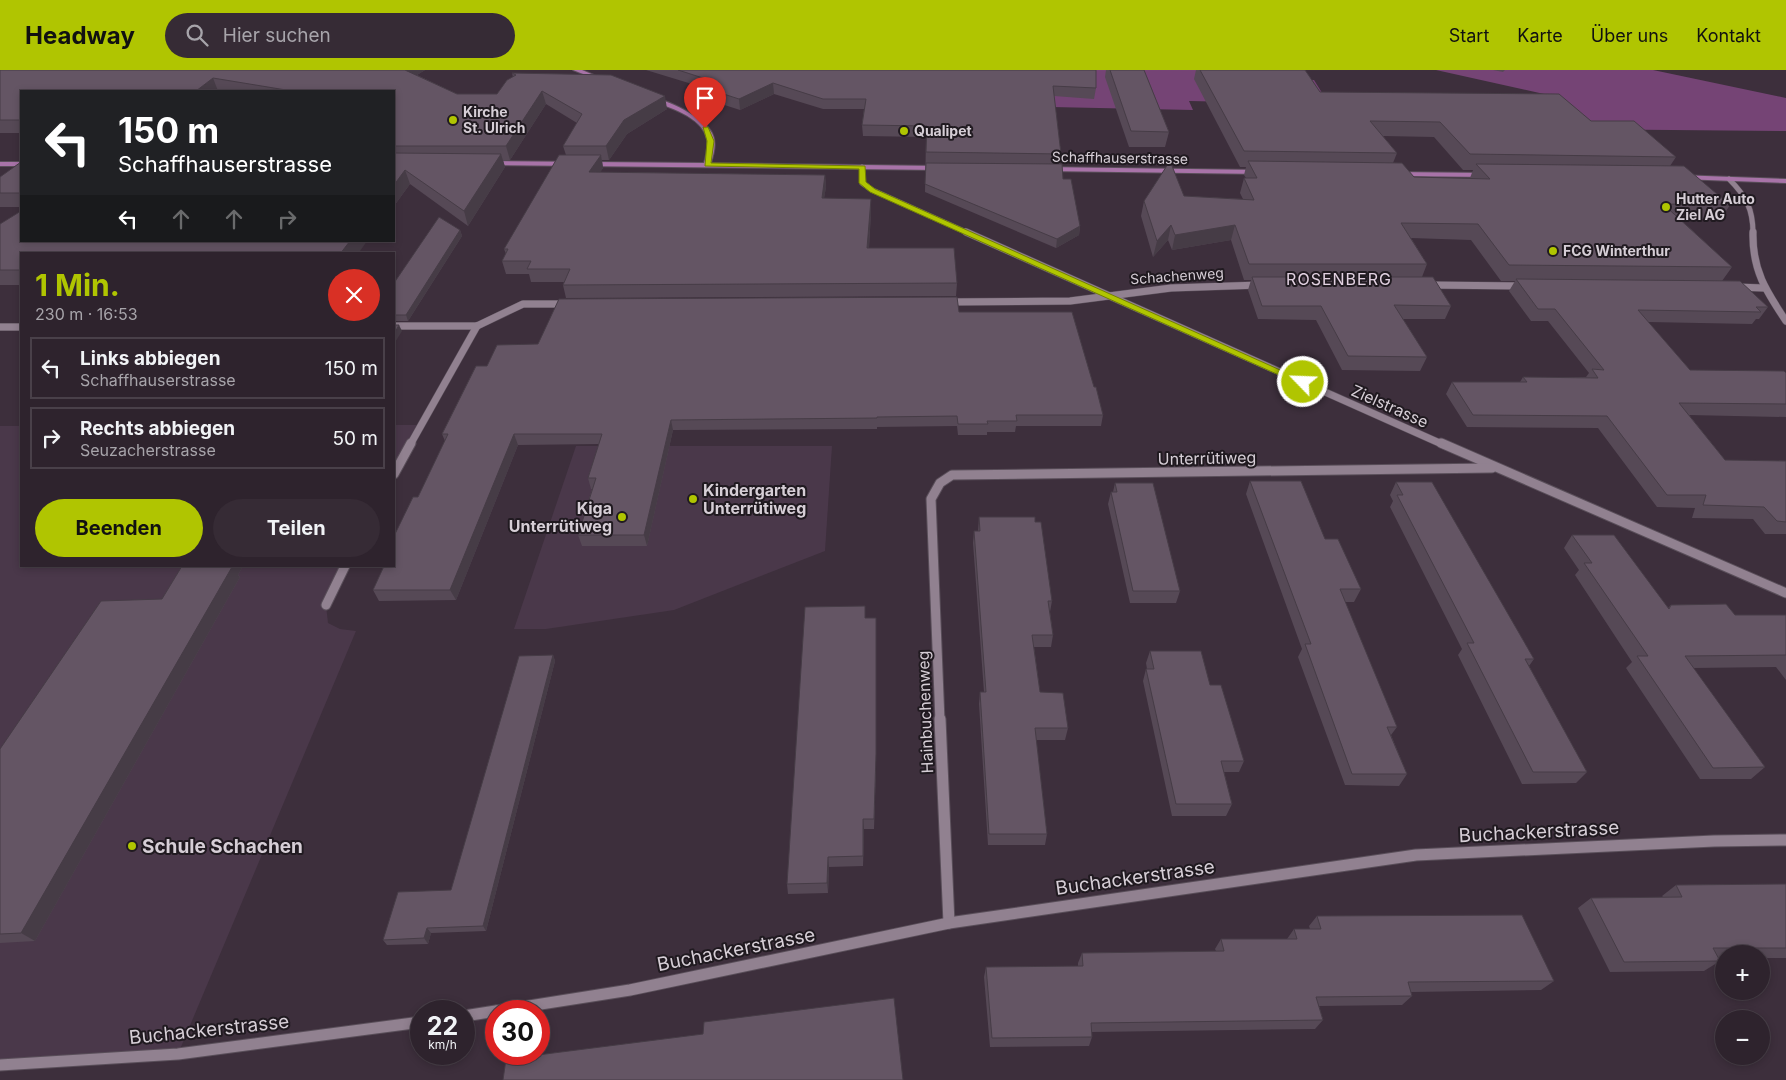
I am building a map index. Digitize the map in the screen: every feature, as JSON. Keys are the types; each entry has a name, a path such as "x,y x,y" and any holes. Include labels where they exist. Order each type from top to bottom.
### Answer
{"main road":[{"path":"576,70 609,83"},
{"path":"642,96 688,115 705,128 711,141 707,165"},
{"path":"483,163 951,168"},
{"path":"0,164 20,164"},
{"name":"Schaffhauserstrasse","path":"1034,169 1265,172"},
{"path":"1385,174 1494,175"},
{"path":"1670,177 1786,181"}],"street":[{"name":"Zielstrasse","path":"862,167 862,183 872,190 1496,468 1598,510 1786,594"},
{"path":"1729,179 1742,189 1748,198 1753,214 1756,266 1764,288 1786,321"},
{"name":"Schachenweg","path":"940,302 1070,301 1172,288 1268,285"},
{"path":"1418,285 1528,286"},
{"path":"1727,287 1764,288"},
{"path":"395,326 477,326 523,304 572,304"},
{"path":"395,472 477,326"},
{"path":"0,327 20,327"},
{"name":"Unterrütiweg","path":"931,499 940,483 952,475 1496,468"},
{"name":"Hainbuchenweg","path":"931,499 949,923"},
{"path":"326,605 345,567"},
{"name":"Buchackerstrasse","path":"550,1003 630,990 949,923 1416,856 1714,841 1786,840"},
{"name":"Buchackerstrasse","path":"0,1065 178,1054 410,1023"}],"shaded area":[{"path":"816,70 1249,70 1256,77 1314,80 1329,104 1189,101 1193,110 1003,106"},
{"path":"1436,70 1653,70 1786,98 1786,131 1561,129 1544,94"},
{"path":"395,425 421,425 395,472"},
{"name":"Schule Schachen","path":"0,426 20,426 20,567 345,567 326,605 328,623 340,629 356,631 178,1054 0,1065"},
{"name":"Kindergarten Unterrütiweg","path":"576,446 832,446 825,551 674,610 546,629 514,629"}],"building":[{"path":"0,70 405,70 457,94 497,94 507,80 516,75 512,73 611,75 665,96 624,120 606,146 563,146 582,114 542,91 506,146 395,146 395,90 286,90 213,78 197,90 20,90 20,120 0,120"},
{"path":"678,70 1096,70 1096,88 1053,86 1061,154 926,152 927,126 862,125 866,99 823,99 773,83 739,99 705,88 706,79"},
{"path":"1110,70 1144,70 1169,132 1131,131"},
{"path":"1200,70 1305,70 1320,92 1559,94 1591,121 1634,121 1676,157 1470,154 1440,122 1370,121 1397,153 1244,151"},
{"path":"395,153 501,154 464,211 405,170 395,184"},
{"path":"559,155 601,155 589,172 825,175 822,198 871,199 867,248 954,248 957,283 563,285 570,269 527,269 531,261 502,261 508,249 504,249"},
{"path":"1170,161 1184,196 1254,200 1244,178 1257,178 1248,161 1402,163 1414,177 1490,179 1476,164 1684,166 1730,205 1663,204 1732,267 1509,265 1478,224 1401,223 1427,264 1249,264 1235,225 1175,235 1171,225 1157,241 1144,201"},
{"path":"20,163 20,193 0,193 0,177"},
{"path":"926,163 1062,164 1063,179 1071,179 1080,226 1057,239 925,184"},
{"path":"20,212 20,242 349,242 342,252 20,252 20,270 0,270 0,224"},
{"path":"439,217 460,230 406,315 395,315 395,282"},
{"path":"1252,277 1433,277 1451,306 1394,305 1427,357 1348,356 1321,306 1262,306"},
{"path":"1516,279 1740,281 1768,307 1756,307 1761,312 1638,310 1690,370 1784,371 1786,373 1786,404 1679,403 1725,460 1786,461 1786,522 1777,521 1764,507 1703,505 1706,495 1667,495 1607,416 1473,415 1452,382 1527,382 1523,377 1598,378 1592,369 1604,370 1555,309 1538,309"},
{"path":"957,297 959,312 1072,312 1103,415 1016,415 1017,421 987,421 988,424 958,424 957,416 671,420 644,535 578,535 596,478 588,478 602,434 514,434 450,590 373,590 384,567 395,567 395,534 413,497 418,497 448,434 442,434 476,366 487,366 497,345 538,344 559,299"},
{"path":"1250,481 1301,481 1325,539 1338,539 1361,589 1340,589 1397,727 1387,727 1407,774 1352,774 1305,644 1311,644"},
{"path":"1396,482 1432,482 1534,659 1525,659 1587,772 1533,772 1467,643 1474,643 1397,495 1403,495"},
{"path":"1115,483 1153,483 1180,591 1133,591 1111,492 1117,492"},
{"path":"979,517 1035,517 1035,522 1041,522 1052,601 1048,601 1053,635 1032,635 1040,692 1063,693 1068,728 1035,728 1047,834 989,834 980,692 986,692 974,531 980,531"},
{"path":"1572,535 1614,535 1669,609 1671,605 1726,604 1735,615 1786,615 1786,655 1685,656 1765,767 1713,768 1637,656 1648,656 1584,563 1592,563"},
{"path":"181,567 232,567 21,933 0,934 0,749 101,601 162,599"},
{"path":"865,606 865,618 876,618 874,819 863,819 863,856 828,857 827,883 787,884 805,607"},
{"path":"1150,651 1201,651 1210,685 1221,685 1244,761 1221,761 1232,804 1176,804 1146,669 1154,669"},
{"path":"553,655 483,926 427,928 424,938 383,940 398,892 451,890 519,656"},
{"path":"1786,884 1786,948 1770,948 1770,945 1715,945 1715,948 1713,948 1715,961 1624,962 1591,898 1682,897 1676,885"},
{"path":"1522,915 1554,981 1408,982 1412,996 1316,997 1323,1020 1091,1023 1092,1037 992,1038 986,967 1083,966 1082,953 1224,951 1221,939 1297,939 1294,929 1321,929 1317,916"},
{"path":"894,998 903,1080 503,1080 505,1065 550,1065 550,1053 703,1034 704,1022"}],"place":[{"name":"Kirche St. Ulrich","path":"453,120"},
{"name":"Qualipet","path":"904,131"},
{"name":"Hutter Auto Ziel AG","path":"1666,207"},
{"name":"FCG Winterthur","path":"1553,251"},
{"name":"Kindergarten Unterrütiweg","path":"693,499"},
{"name":"Kiga Unterrütiweg","path":"622,517"},
{"name":"Schule Schachen","path":"132,846"}],"district":[{"name":"ROSENBERG","path":"1339,279"}],"route":[{"path":"705,128 711,141 707,165 862,167 862,183 872,190 1303,382"}]}
